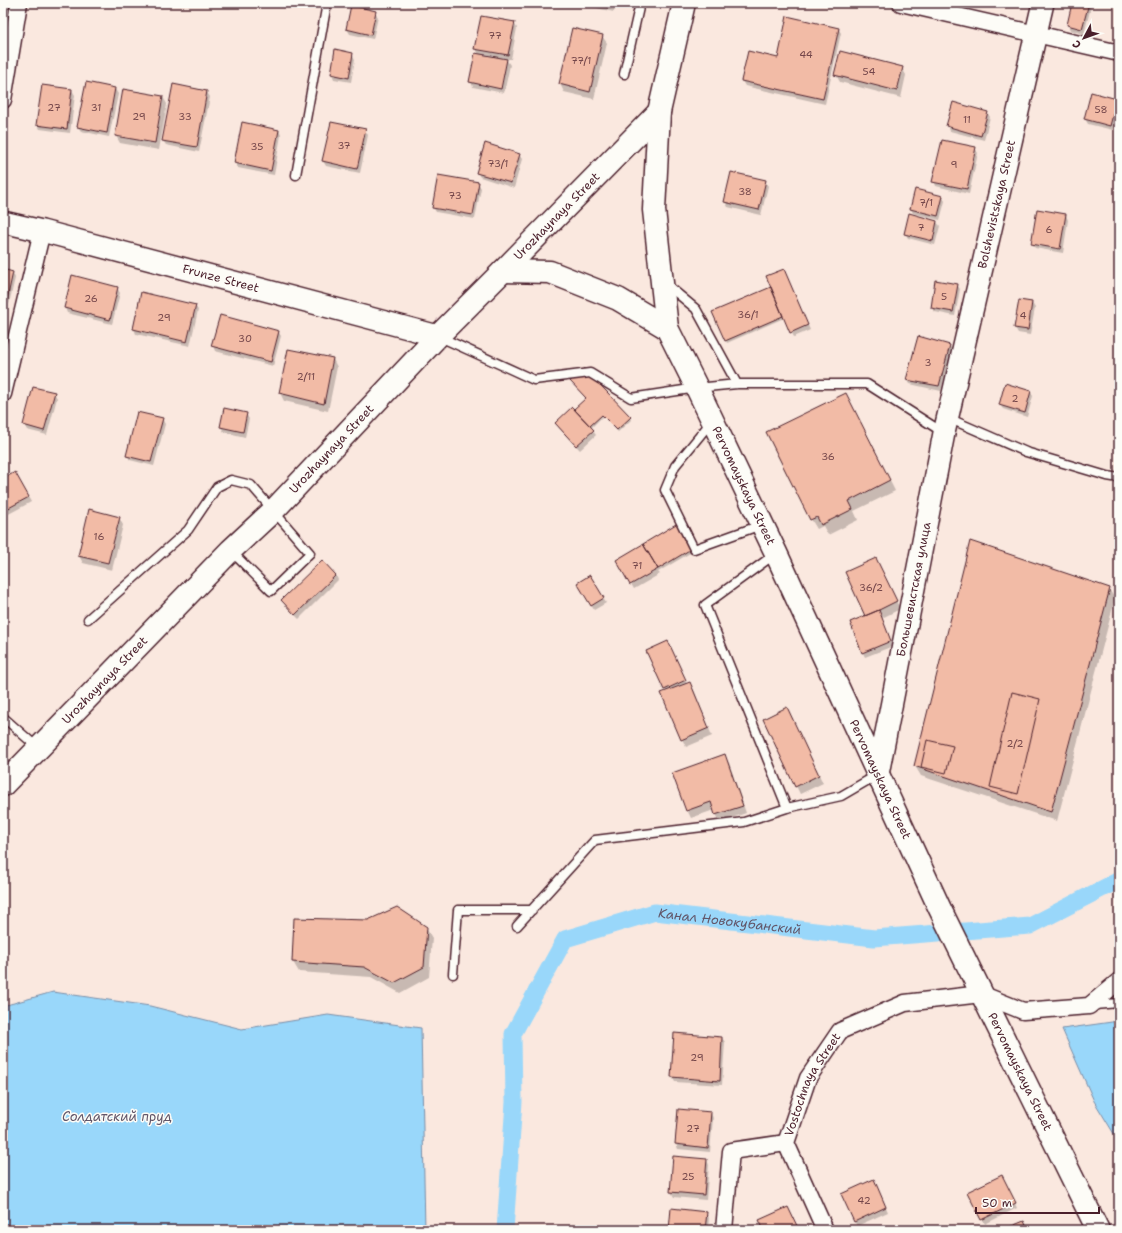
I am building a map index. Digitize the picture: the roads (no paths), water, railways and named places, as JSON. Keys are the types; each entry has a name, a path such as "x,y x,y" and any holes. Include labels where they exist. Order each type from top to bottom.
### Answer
{"main road":[{"name":"Pervomayskaya Street","path":"684,3 659,112 654,210 667,328 713,420 776,553 940,909 1098,1230"},
{"name":"Urozhaynaya Street","path":"3,785 230,550 273,511 438,336 659,112"},
{"path":"503,271 550,272 618,299 667,328"}],"street":[{"path":"3,100 19,3"},
{"path":"901,3 1119,53"},
{"name":"Bolshevistskaya Street","path":"946,425 1042,3"},
{"name":"Frunze Street","path":"3,222 438,336"},
{"path":"3,394 42,231"},
{"name":"Большевистская улица","path":"878,774 946,425"},
{"path":"981,994 1023,1011 1089,1006 1119,981"},
{"name":"Vostochnaya Street","path":"825,1230 786,1143 808,1078 840,1031 905,1003 981,994"},
{"path":"724,1230 731,1150 786,1143"}],"lane":[{"path":"296,175 327,3"},
{"path":"624,74 640,3"},
{"path":"662,281 696,309 737,384"},
{"path":"438,336 534,380 590,373 631,398 697,388 737,384 867,384 946,425 1026,452 1107,476 1119,478"},
{"path":"713,420 675,466 665,490 694,549 762,524"},
{"path":"88,619 188,530 217,487 231,480 251,485 310,553 271,591 230,550"},
{"path":"776,553 705,606 787,808"},
{"path":"3,717 38,749"},
{"path":"517,926 595,840 744,822 787,808 841,796 878,774"},
{"path":"453,974 458,910 532,910"},
{"path":"1089,1006 1119,1003"}],"water":[{"name":"Солдатский пруд","path":"53,992 150,1006 242,1029 328,1015 421,1028 425,1230 3,1230 3,1006"},
{"path":"1119,1021 1119,1142 1094,1101 1062,1029"}],"waterway":[{"name":"Канал Новокубанский","path":"505,1230 514,1102 513,1034 565,939 655,912 874,938 1030,926 1119,880"}]}
